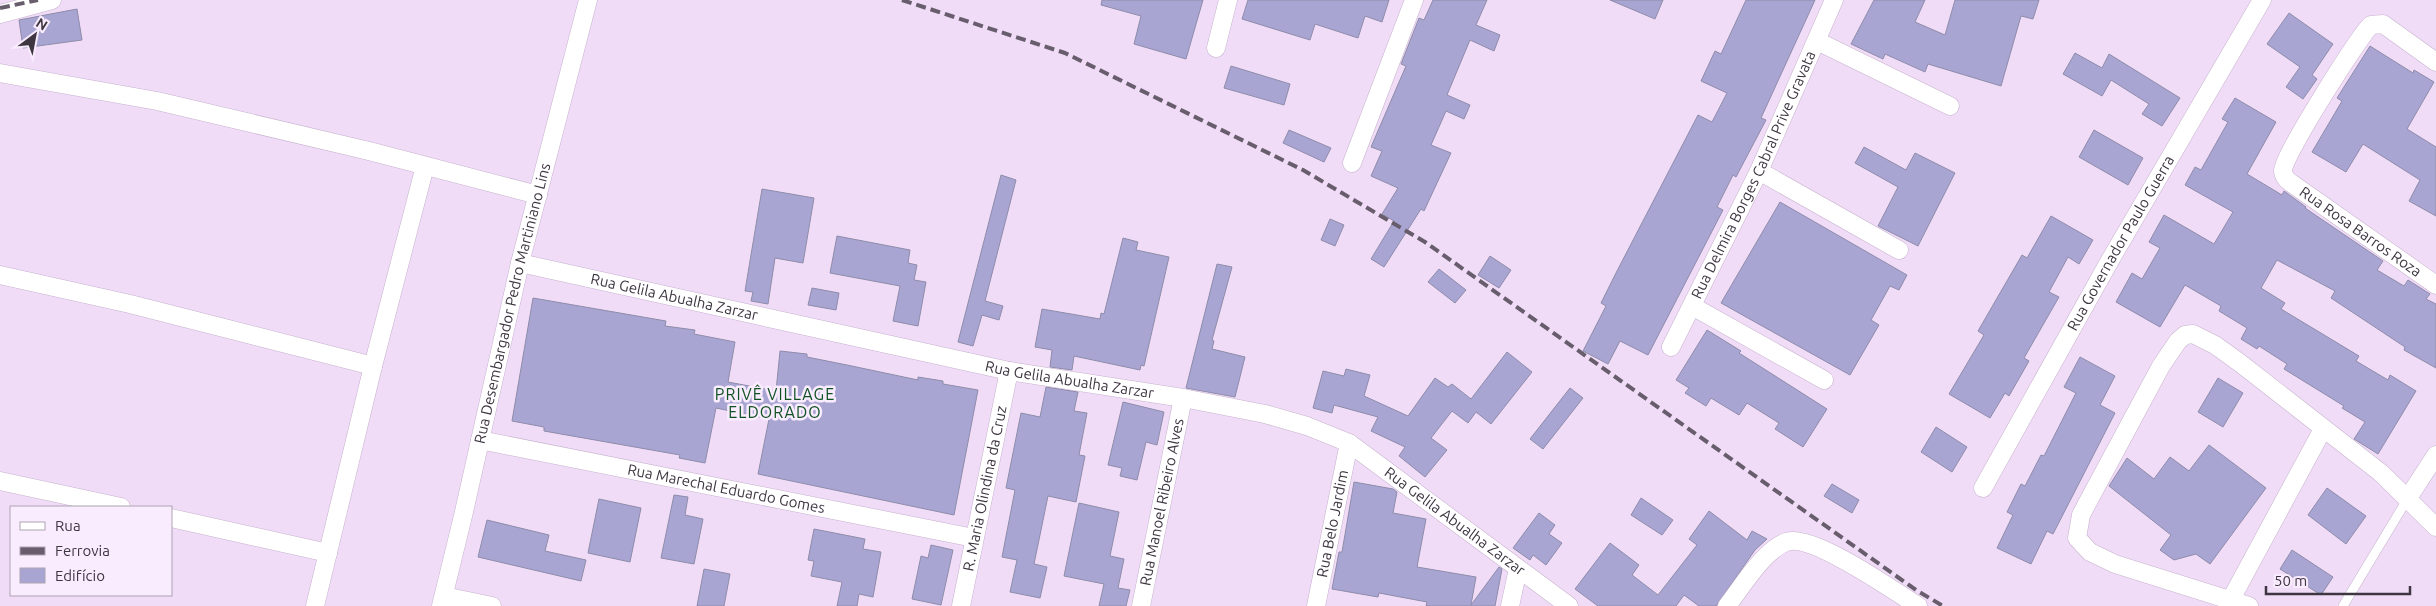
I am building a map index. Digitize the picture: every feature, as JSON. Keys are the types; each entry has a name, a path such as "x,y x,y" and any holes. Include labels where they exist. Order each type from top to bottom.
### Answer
{"street":[{"path":"0,14 52,0"},
{"name":"Rua Desembargador Pedro Martiniano Lins","path":"442,601 520,264 588,0"},
{"path":"1216,48 1228,0"},
{"path":"1352,163 1414,0"},
{"name":"Rua Delmira Borges Cabral Prive Gravata","path":"1671,347 1759,171 1834,0"},
{"name":"Rua Governador Paulo Guerra","path":"1983,488 2109,262 2262,0"},
{"name":"Rua Rosa Barros Roza","path":"2436,62 2383,24 2371,25 2361,37 2286,157 2283,170 2285,176 2300,190 2436,286"},
{"path":"1817,41 1950,106"},
{"path":"0,73 157,101 538,195"},
{"path":"314,606 425,166"},
{"path":"1759,171 1899,250"},
{"name":"Rua Gelila Abualha Zarzar","path":"520,264 1009,371 1183,398 1265,414 1307,426 1349,443 1569,606"},
{"path":"0,275 130,304 373,366"},
{"path":"1692,306 1824,380"},
{"path":"2249,606 2115,564 2090,552 2078,538 2079,522 2090,498 2161,366 2178,341 2185,335 2200,336 2215,345 2381,473 2436,527"},
{"name":"R. Maria Olindina da Cruz","path":"962,606 974,538 1009,371"},
{"name":"Rua Manoel Ribeiro Alves","path":"1141,606 1183,398"},
{"path":"2230,601 2323,429"},
{"name":"Rua Marechal Eduardo Gomes","path":"480,440 974,538"},
{"name":"Rua Belo Jardim","path":"1316,606 1349,443"},
{"path":"2408,498 2436,455"},
{"path":"0,480 117,506"},
{"path":"172,518 328,553"},
{"path":"1727,606 1772,550 1788,541 1799,541 1821,548 1918,606"},
{"path":"1510,606 1518,570"},
{"path":"442,601 492,606"}],"lane":[{"path":"2343,606 2408,498"}],"building":[{"path":"1102,0 1203,0 1186,59 1134,44 1141,16 1101,5"},
{"path":"1248,0 1389,0 1382,22 1365,16 1358,38 1315,24 1310,40 1242,19"},
{"path":"1433,0 1487,0 1476,25 1500,35 1494,51 1470,40 1447,95 1470,105 1464,119 1446,111 1431,145 1451,153 1424,211 1421,209 1384,267 1371,259 1394,221 1382,214 1398,188 1371,176 1382,151 1371,147 1406,66 1401,64 1419,18 1424,20"},
{"path":"1610,0 1663,0 1655,19"},
{"path":"1746,0 1815,0 1761,118 1766,120 1736,177 1733,175 1717,207 1723,210 1648,355 1620,341 1608,364 1583,351 1606,306 1601,303 1698,115 1712,122 1727,93 1701,81 1715,51 1721,54"},
{"path":"1874,0 1925,0 1915,22 1945,35 1955,0 2039,0 2033,19 2021,16 2001,86 1928,64 1925,72 1885,54 1883,59 1851,44"},
{"path":"77,9 82,40 23,48 19,20"},
{"path":"2289,13 2333,44 2312,75 2317,79 2303,99 2286,87 2300,67 2267,44"},
{"path":"2370,46 2413,73 2414,70 2434,82 2407,129 2436,147 2436,216 2409,201 2420,180 2363,144 2346,172 2312,152 2342,101 2337,98"},
{"path":"2075,53 2102,68 2109,54 2180,98 2162,126 2142,114 2149,104 2111,80 2102,96 2063,74"},
{"path":"1231,66 1290,84 1284,105 1224,88"},
{"path":"2235,98 2276,122 2247,174 2282,195 2284,191 2305,208 2383,261 2377,270 2404,286 2408,280 2430,294 2426,299 2436,304 2436,368 2404,350 2405,347 2331,298 2335,291 2277,260 2261,288 2285,303 2281,309 2359,356 2356,361 2388,380 2390,375 2416,391 2378,454 2354,439 2365,422 2342,408 2344,406 2284,369 2287,364 2259,346 2257,349 2241,339 2247,328 2219,311 2221,306 2185,285 2160,327 2116,302 2132,273 2142,279 2160,248 2149,242 2164,215 2214,244 2233,212 2185,185 2195,167 2201,170 2228,122 2222,119"},
{"path":"1289,130 1331,148 1324,162 1283,143"},
{"path":"2094,130 2143,158 2128,185 2079,157"},
{"path":"1864,147 1906,170 1915,153 1955,173 1918,246 1878,226 1898,187 1855,163"},
{"path":"1001,175 1016,180 985,301 1003,306 999,320 982,315 973,346 958,342"},
{"path":"762,189 814,198 803,263 775,258 768,304 751,301 753,292 745,291"},
{"path":"1780,202 1907,275 1899,290 1890,286 1871,320 1879,325 1850,375 1721,303"},
{"path":"2051,216 2093,240 2079,264 2068,257 2049,292 2059,297 2024,358 2029,361 2009,396 2005,393 1990,418 1949,394 1984,335 1978,331 2022,255 2027,258"},
{"path":"1330,219 1344,225 1335,246 1321,240"},
{"path":"837,236 910,250 908,263 917,265 914,280 926,282 918,326 893,321 900,286 830,273"},
{"path":"1123,238 1138,242 1136,250 1169,257 1144,366 1141,365 1140,370 1074,356 1072,370 1050,367 1052,350 1035,347 1042,309 1100,319 1101,313 1104,314"},
{"path":"1490,256 1511,270 1499,288 1478,275"},
{"path":"1217,264 1232,267 1212,340 1214,341 1212,349 1245,357 1235,397 1186,388"},
{"path":"1439,269 1466,290 1455,303 1428,282"},
{"path":"812,288 839,293 836,310 808,305"},
{"path":"533,298 666,321 665,326 695,330 694,334 735,342 728,382 776,391 780,351 807,354 807,357 918,380 918,377 943,381 943,384 978,390 954,515 758,474 769,419 716,408 705,463 679,458 680,455 544,431 544,427 512,421"},
{"path":"1707,330 1741,351 1739,353 1827,409 1803,447 1775,429 1779,423 1747,403 1739,415 1711,398 1706,406 1685,393 1689,388 1676,380"},
{"path":"1507,352 1532,372 1491,424 1476,412 1468,423 1452,411 1431,438 1447,450 1425,477 1399,456 1405,447 1371,431 1378,417 1334,405 1332,413 1313,408 1323,371 1344,376 1346,369 1370,375 1364,396 1408,416 1435,378 1448,387 1452,384 1471,399"},
{"path":"2080,357 2115,376 2100,405 2115,413 2053,534 2047,531 2031,564 1997,548 2013,515 2007,512 2021,484 2025,486 2041,455 2044,456 2076,393 2064,387"},
{"path":"2218,378 2243,393 2223,427 2198,412"},
{"path":"1046,387 1078,392 1074,411 1087,413 1079,455 1085,456 1076,502 1048,496 1034,564 1047,567 1040,598 1010,592 1017,560 1002,557 1015,490 1006,488 1021,413 1040,417"},
{"path":"1570,388 1583,398 1543,449 1530,439"},
{"path":"1123,402 1164,412 1157,445 1146,442 1137,480 1120,476 1122,468 1108,465"},
{"path":"1936,427 1967,447 1952,472 1921,452"},
{"path":"2209,445 2266,488 2210,564 2196,554 2174,560 2160,550 2171,535 2109,486 2127,458 2154,479 2170,457 2189,471"},
{"path":"1354,482 1393,489 1397,492 1393,513 1426,519 1417,567 1476,577 1471,605 1499,567 1502,569 1495,606 1426,606 1427,602 1379,593 1378,597 1332,589 1339,552 1342,552"},
{"path":"1832,484 1859,500 1852,513 1824,496"},
{"path":"2327,488 2366,516 2346,544 2308,515"},
{"path":"674,495 688,497 685,515 703,519 694,564 661,558"},
{"path":"1641,498 1673,520 1662,535 1631,515"},
{"path":"599,499 641,508 630,562 588,553"},
{"path":"1079,503 1119,512 1110,556 1124,559 1118,588 1130,590 1126,606 1099,606 1104,584 1064,576"},
{"path":"1709,511 1747,540 1752,531 1767,539 1755,550 1716,606 1699,606 1684,595 1676,606 1598,606 1575,589 1610,543 1639,565 1632,575 1658,595 1697,545 1689,539"},
{"path":"1539,513 1555,525 1549,534 1562,543 1546,565 1533,555 1530,560 1513,548"},
{"path":"487,520 549,535 545,551 586,560 581,581 478,557"},
{"path":"814,529 865,539 863,549 881,552 873,597 859,594 857,606 837,606 842,582 811,576 814,561 808,560"},
{"path":"931,545 953,550 941,605 912,599 921,556 928,558"},
{"path":"2292,550 2333,577 2321,595 2280,569"},
{"path":"704,569 730,574 724,606 697,606"}],"railway":[{"path":"0,8 38,0"},
{"path":"902,0 1065,53 1303,170 1425,242 1916,590 1943,606"}],"district":[{"name":"PRIVÊ VILLAGE ELDORADO","path":"775,403"}]}
